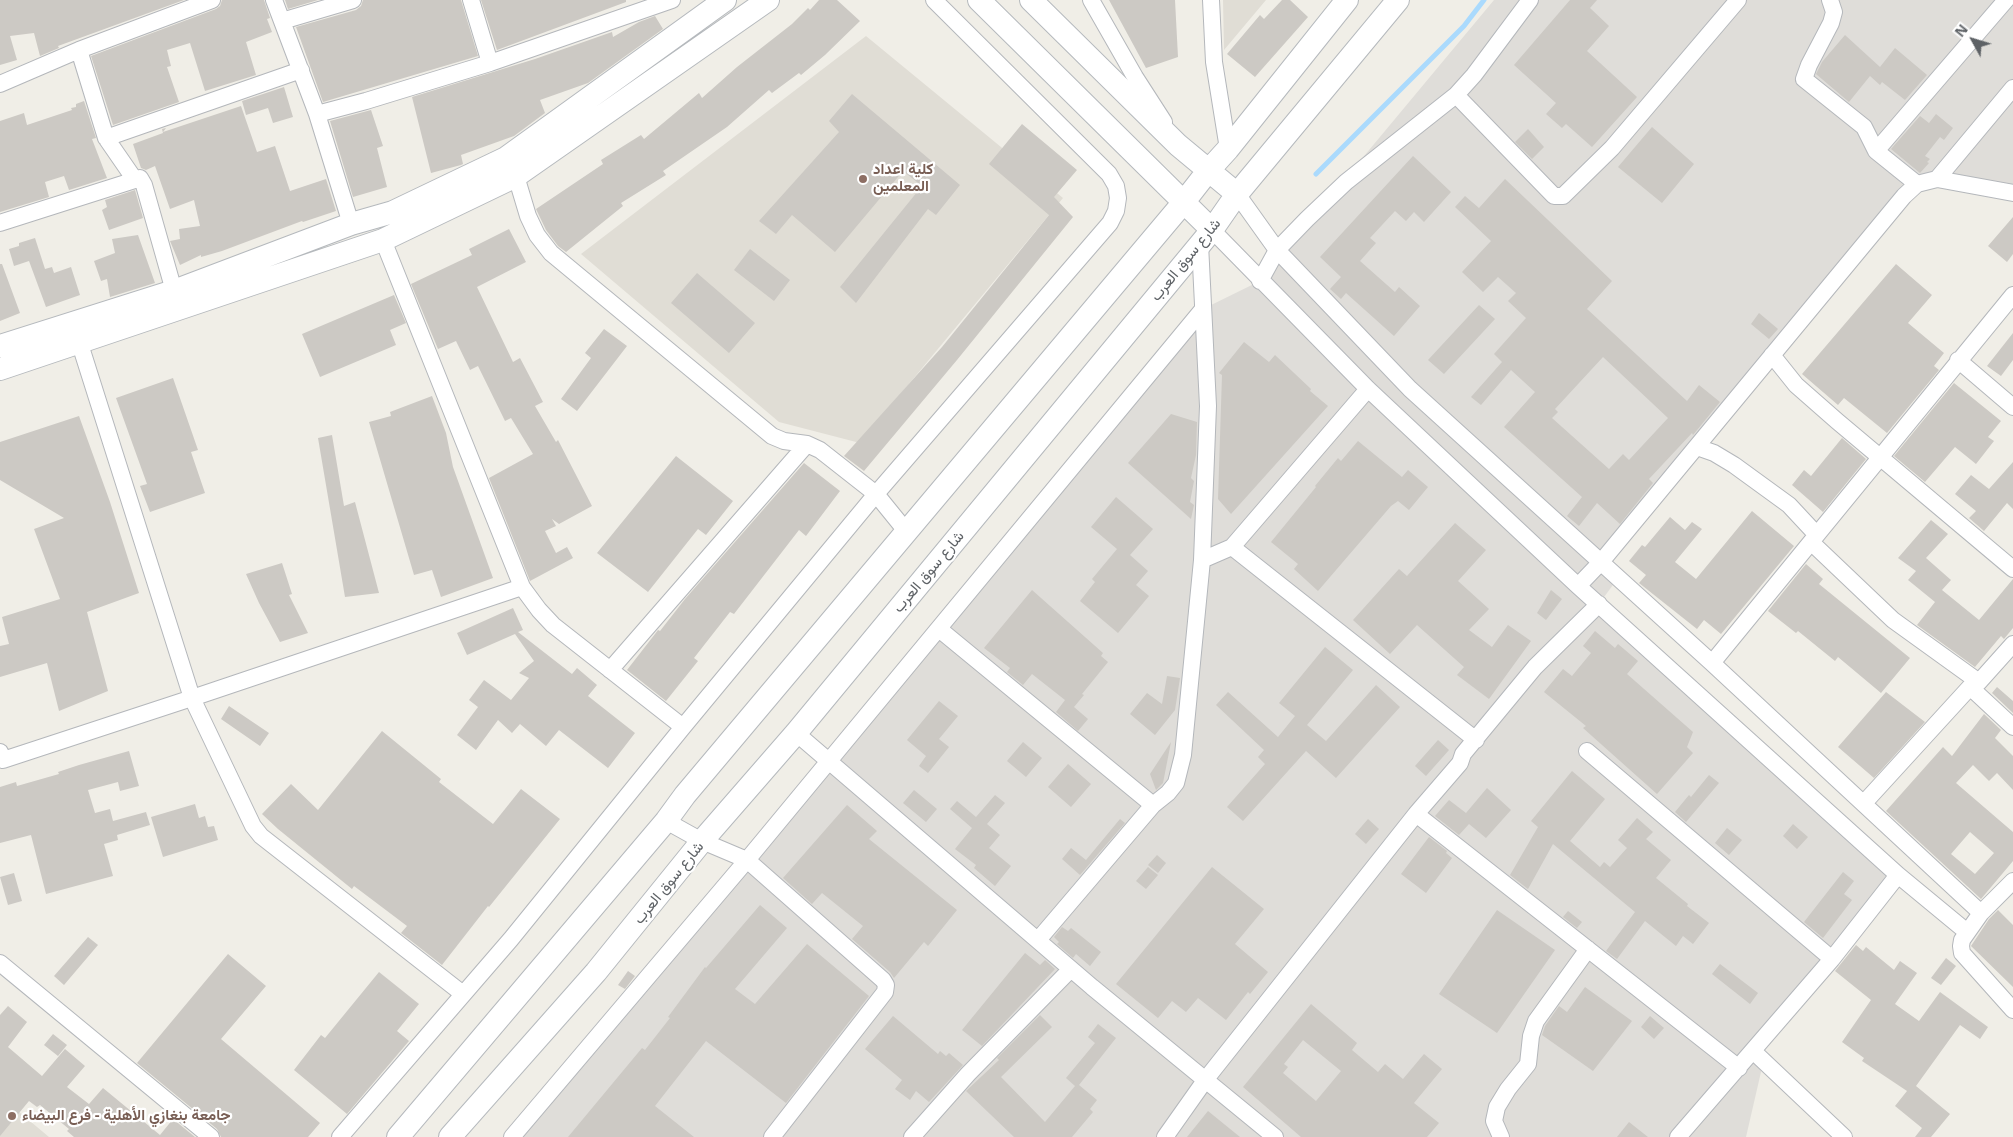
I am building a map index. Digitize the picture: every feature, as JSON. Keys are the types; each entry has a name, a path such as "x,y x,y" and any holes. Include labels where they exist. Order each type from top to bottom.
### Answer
{"main road":[{"path":"0,369 383,240 426,208 506,158 725,0"},
{"path":"0,346 174,292 351,224 393,212 426,208 516,176 768,0"},
{"path":"979,0 1183,203 1206,237"},
{"path":"1031,0 1178,145 1237,194"},
{"path":"398,1137 666,821 685,795 1183,203 1347,0"},
{"name":"شارع سوق العرب","path":"450,1137 596,972 702,841 796,732 1206,237 1237,194 1398,0"}],"street":[{"path":"0,84 79,50 212,0"},
{"path":"274,0 317,114 351,224"},
{"path":"282,21 353,0"},
{"path":"471,0 490,63"},
{"path":"317,114 490,63 672,0"},
{"path":"340,1137 511,939 682,728 876,494 1110,223 1116,212 1118,198 1116,186 1109,174 934,0"},
{"path":"1091,0 1135,77 1178,145"},
{"path":"1211,0 1214,62 1228,149"},
{"path":"1260,281 1277,250 1346,182 1456,95 1474,75 1530,0"},
{"path":"1456,95 1554,196 1564,196 1612,148 1738,0"},
{"path":"1830,0 1834,12 1831,22 1804,79 1864,127 1876,151 1918,184"},
{"path":"1876,151 2006,0"},
{"path":"79,50 106,138 135,180"},
{"path":"106,138 301,70"},
{"path":"1937,179 2013,88"},
{"path":"516,176 528,216 537,235 550,253 772,436 784,442 806,444 820,450 876,494 906,531"},
{"path":"0,223 140,178 144,185 174,292"},
{"path":"1578,586 1601,562 1904,196 1918,184 1937,179 2013,194"},
{"path":"1237,194 1277,250 1410,389 1712,663 1981,913"},
{"path":"1206,237 1260,281 1368,389 1578,586 1898,874 1967,932"},
{"path":"1038,940 1153,806 1176,783 1184,754 1202,560 1208,406 1203,309 1206,237"},
{"path":"383,240 522,587 549,621 682,728"},
{"path":"1712,663 1879,456 2013,295"},
{"path":"512,1137 939,629 1203,309"},
{"path":"79,341 192,698 253,826 261,836 464,994"},
{"path":"1772,355 1796,384 2013,569"},
{"path":"1958,360 2013,407"},
{"path":"1202,560 1232,547 1368,389"},
{"path":"610,670 806,444"},
{"path":"1697,447 1714,453 1734,465 1789,505 1814,538 1893,620 1975,684 2013,727"},
{"path":"1232,547 1476,740"},
{"path":"1,758 192,698 522,587"},
{"path":"1165,1137 1206,1079 1416,814 1460,763 1464,754 1535,667 1599,604"},
{"path":"939,629 1153,806"},
{"path":"1864,804 2013,644"},
{"path":"796,732 1071,969 1275,1137"},
{"path":"1587,751 1832,959"},
{"path":"1416,814 1739,1068"},
{"path":"666,821 702,841 746,860 883,980 886,985 885,992 772,1137"},
{"path":"1678,1137 1832,959 1898,874"},
{"path":"2013,880 1981,913 1962,940 1962,953 2013,1010"},
{"path":"1501,1137 1494,1121 1497,1107 1508,1089 1528,1064 1531,1036 1536,1021 1588,949"},
{"path":"1,967 211,1137"},
{"path":"912,1137 968,1074 1071,969"},
{"path":"1753,1051 1844,1137"}],"shaded area":[{"path":"1223,0 1266,0 1224,50"},
{"path":"1494,0 2013,0 2013,193 1917,184 1602,562 1618,578 1599,604 1898,875 1758,1046 1761,1072 1746,1137 512,1137 1203,309 1260,281"},
{"path":"866,36 1063,198 860,443 779,422 581,254"},
{"name":"جامعة بنغازي الأهلية - فرع البيضاء","path":"0,1096 49,1137 0,1137"}],"building":[{"path":"0,0 184,0 58,46 59,48 40,56 34,33 10,36 17,60 0,65"},
{"path":"222,0 264,0 270,18 267,19 272,32 246,42 256,75 205,91 190,43 167,50 171,66 167,67 179,102 113,125 91,56 216,9 220,6"},
{"path":"285,0 318,0 288,9"},
{"path":"363,0 461,0 478,56 323,102 296,27 356,10 361,6"},
{"path":"481,0 626,0 626,2 497,50"},
{"path":"819,0 837,0 860,21 801,75 799,73 772,93 769,90 727,127 663,171 666,175 621,203 623,206 566,252 558,246 546,230 536,209 603,164 601,160 641,135 644,139 699,93 702,98 737,67 792,24 808,8 810,10"},
{"path":"1109,0 1175,0 1178,57 1146,68"},
{"path":"1282,0 1290,0 1308,17 1255,77 1227,54 1260,15 1264,19"},
{"path":"1570,0 1597,0 1590,8 1609,26 1587,51 1637,97 1592,147 1566,124 1562,128 1546,114 1556,103 1514,65"},
{"path":"655,16 663,29 588,83 540,100 545,113 514,136 461,155 463,164 461,165 431,173 412,97 535,59 612,32 613,37 639,22"},
{"path":"1845,35 1880,67 1895,48 1927,75 1905,100 1882,82 1880,85 1870,76 1849,102 1816,74 1822,62"},
{"path":"284,87 293,117 273,123 268,108 246,115 242,101"},
{"path":"852,94 960,185 936,215 928,209 856,303 840,287 922,186 903,171 835,252 792,215 776,234 759,221 839,132 829,121"},
{"path":"84,101 96,138 92,139 107,178 69,190 64,176 45,182 49,197 0,212 0,121 24,113 27,125 72,110 71,108 76,107 76,104"},
{"path":"241,106 257,152 275,146 290,191 326,179 336,211 302,221 222,251 201,257 201,255 180,265 170,241 180,239 179,229 200,226 194,200 170,209 155,166 146,170 141,168 133,144 163,133 162,129 166,128 163,132"},
{"path":"371,110 383,146 377,148 387,187 353,197 330,121"},
{"path":"1936,114 1953,128 1944,140 1940,137 1925,156 1930,159 1927,162 1929,163 1920,173 1891,149 1920,116 1929,123"},
{"path":"1022,124 1077,170 1054,197 1073,217 864,471 844,456 942,347 1049,215 989,164"},
{"path":"1652,127 1694,164 1662,203 1618,167"},
{"path":"1528,129 1544,147 1532,159 1515,142"},
{"path":"1413,156 1451,192 1424,222 1414,212 1406,221 1395,211 1370,238 1376,243 1360,261 1395,292 1399,287 1420,306 1394,336 1346,293 1341,299 1330,289 1341,277 1320,257"},
{"path":"1505,179 1612,281 1587,309 1687,401 1699,385 1720,402 1693,435 1692,433 1649,479 1653,483 1620,524 1597,503 1579,526 1567,516 1582,497 1504,427 1535,392 1511,370 1481,405 1471,397 1502,362 1494,354 1526,318 1508,301 1516,293 1498,277 1483,292 1462,272 1491,241 1455,207 1465,196 1479,208","holes":["1603,357 1668,418 1629,460 1623,454 1609,469 1552,418 1558,412 1555,409"]},
{"path":"135,190 143,218 109,230 102,210 107,207 105,200"},
{"path":"2013,217 2013,254 2007,262 1988,246"},
{"path":"509,229 526,262 477,287 513,362 520,358 543,402 535,406 556,442 558,440 592,506 559,524 552,519 556,526 545,531 556,553 567,547 573,558 530,581 489,478 533,454 511,418 505,421 478,366 470,370 456,341 438,349 411,284 472,255 469,249"},
{"path":"138,235 155,283 110,297 107,279 101,281 94,261 115,253 112,239"},
{"path":"35,238 45,269 52,267 54,273 71,267 80,295 46,307 29,261 14,266 9,249 19,246 19,243"},
{"path":"750,249 790,280 774,301 734,270"},
{"path":"0,264 2,264 20,313 0,321"},
{"path":"1896,264 1932,295 1908,323 1944,353 1934,366 1939,370 1887,433 1844,398 1838,405 1802,374"},
{"path":"697,273 755,323 729,353 671,303"},
{"path":"394,295 406,323 390,330 396,345 320,377 302,334"},
{"path":"1479,305 1495,319 1444,374 1428,360"},
{"path":"1759,313 1778,329 1769,339 1751,324"},
{"path":"604,329 627,346 577,411 561,399 591,358 585,353"},
{"path":"2013,333 2013,360 2001,376 1987,366"},
{"path":"1244,342 1269,362 1275,355 1311,389 1310,391 1328,406 1231,514 1218,499 1222,375 1219,373"},
{"path":"173,378 198,450 191,452 205,493 150,512 140,486 147,484 116,398"},
{"path":"1954,383 2001,421 1988,437 1994,441 1976,464 1955,447 1925,482 1894,456"},
{"path":"432,396 446,433 453,467 493,578 441,597 432,570 414,575 369,422 391,416 390,412"},
{"path":"1171,414 1197,422 1196,455 1191,478 1194,481 1190,502 1194,505 1191,519 1128,463"},
{"path":"79,416 110,502 139,593 87,612 108,691 59,711 47,663 0,677 0,646 9,644 2,617 60,599 34,529 64,518 0,480 0,442"},
{"path":"332,435 344,506 355,502 379,593 345,597 318,438"},
{"path":"1842,438 1866,459 1823,512 1792,485 1804,470 1811,476"},
{"path":"1358,441 1402,477 1408,470 1428,487 1409,510 1398,501 1391,506 1318,591 1294,569 1298,564 1271,542 1338,458 1341,461"},
{"path":"676,456 733,501 706,535 698,529 648,592 597,553"},
{"path":"2013,462 2013,509 2007,503 1984,531 1969,518 1976,511 1955,494 1971,475 1989,489"},
{"path":"804,463 840,491 806,536 799,530 734,614 730,612 694,658 698,661 666,701 627,670 658,630 660,631 685,599"},
{"path":"1116,497 1153,529 1130,555 1148,571 1136,585 1149,596 1118,633 1080,601 1095,582 1092,579 1117,549 1091,527"},
{"path":"1752,511 1794,546 1721,634 1704,620 1697,629 1639,583 1646,575 1629,561 1642,545 1645,547 1670,517 1685,530 1692,522 1702,529 1675,562 1696,579"},
{"path":"1931,520 1948,534 1926,558 1951,580 1942,590 1979,620 2013,579 2013,628 2004,639 2001,636 1975,667 1917,625 1935,602 1908,580 1916,571 1898,558"},
{"path":"1455,523 1486,550 1458,581 1489,609 1469,630 1492,647 1508,625 1531,641 1489,699 1457,675 1464,667 1417,625 1390,654 1353,620 1399,569 1407,576"},
{"path":"282,563 292,594 289,595 308,633 280,642 246,574"},
{"path":"1806,564 1823,579 1819,584 1910,658 1881,693 1838,657 1835,661 1798,631 1796,633 1768,611"},
{"path":"1032,590 1103,653 1101,656 1108,662 1074,707 1088,719 1078,731 1056,712 1065,700 1032,674 1023,685 1007,672 1010,668 984,648"},
{"path":"1551,590 1562,599 1546,620 1537,613"},
{"path":"513,608 523,630 518,632 572,674 577,668 597,685 588,696 635,733 608,768 559,730 546,746 520,724 512,733 498,720 476,750 457,735 478,707 469,700 484,680 511,700 529,678 519,673 534,661 515,634 467,655 457,633"},
{"path":"1595,631 1615,648 1618,644 1638,661 1627,674 1693,732 1687,747 1693,753 1657,794 1583,728 1586,726 1544,692 1563,669 1572,676 1591,653 1583,646"},
{"path":"1325,647 1353,670 1307,725 1326,741 1376,685 1400,707 1336,778 1306,751 1243,821 1227,807 1265,764 1258,757 1264,750 1216,705 1228,692 1278,737 1295,716 1279,703"},
{"path":"1167,676 1180,678 1175,710 1155,735 1130,714 1147,693 1162,704"},
{"path":"1997,687 2013,701 2013,713 1992,693"},
{"path":"1886,692 1925,722 1874,778 1838,747"},
{"path":"939,701 958,716 939,739 949,747 928,773 919,766 926,756 907,740"},
{"path":"229,706 269,733 260,746 221,719"},
{"path":"1984,714 2001,730 1995,738 2013,756 2013,790 1997,773 1989,781 1973,765 1956,783 2013,832 2013,861 1981,899 1886,811 1943,747 1952,756","holes":["1970,832 1994,853 1975,874 1951,854"]},
{"path":"382,731 441,779 439,782 493,824 521,789 560,819 442,965 401,933 407,926 354,886 352,889 262,814 291,784 318,810"},
{"path":"1438,740 1449,750 1426,776 1415,766"},
{"path":"1023,742 1042,758 1026,777 1007,761"},
{"path":"1171,742 1163,783 1156,790 1150,774"},
{"path":"129,751 139,786 120,791 118,782 88,790 95,813 110,809 113,821 146,812 150,825 117,835 118,840 104,844 113,876 46,894 31,835 0,843 0,787 16,782 17,786 59,774 58,772 79,765"},
{"path":"1068,764 1091,784 1071,807 1048,787"},
{"path":"1572,771 1605,799 1570,841 1600,867 1604,862 1610,867 1627,848 1618,840 1637,818 1653,832 1646,839 1671,860 1656,878 1709,923 1693,944 1683,936 1676,946 1645,921 1617,959 1606,951 1635,912 1553,844 1528,889 1510,875 1538,827 1531,821"},
{"path":"1709,775 1719,783 1686,822 1675,812 1689,795 1691,797"},
{"path":"1487,788 1511,810 1486,838 1469,824 1459,835 1435,816 1449,800 1466,813"},
{"path":"914,790 937,809 926,822 903,803"},
{"path":"995,795 1005,803 987,824 1000,835 989,848 1011,866 995,886 974,868 976,865 955,849 972,828 950,809 957,801 976,817"},
{"path":"195,804 199,818 205,816 208,827 214,826 218,840 163,857 151,817"},
{"path":"847,805 877,831 869,839 957,910 928,946 924,942 894,978 890,972 852,939 863,926 822,893 812,904 783,878"},
{"path":"1120,819 1125,823 1080,875 1062,859 1071,848 1086,860"},
{"path":"1368,819 1379,829 1366,844 1355,834"},
{"path":"1793,824 1808,837 1797,849 1783,836"},
{"path":"1727,828 1742,840 1729,855 1715,843"},
{"path":"1429,837 1447,851 1446,853 1452,858 1426,893 1401,874"},
{"path":"1157,855 1166,863 1158,873 1148,865"},
{"path":"1148,867 1158,875 1146,889 1136,881"},
{"path":"1212,867 1264,909 1235,944 1268,972 1250,994 1248,992 1226,1020 1198,998 1186,1012 1172,1001 1158,1018 1116,984"},
{"path":"1843,872 1854,881 1844,894 1852,900 1823,938 1804,922"},
{"path":"14,873 22,901 8,905 0,877"},
{"path":"760,905 787,928 735,989 755,1004 807,944 869,996 786,1103 706,1041 655,1106 694,1137 568,1137 642,1048 645,1050 670,1018 668,1017 705,967"},
{"path":"1497,910 1555,950 1497,1033 1439,994"},
{"path":"1998,910 2013,925 2013,987 1971,946 1989,919"},
{"path":"1568,911 1582,922 1577,928 1563,917"},
{"path":"1062,927 1068,931 1071,928 1101,952 1090,966 1076,954 1073,958 1057,944 1059,942 1054,937"},
{"path":"88,937 98,945 64,985 54,976"},
{"path":"1856,945 1863,951 1866,947 1894,970 1900,961 1917,973 1895,1004 1919,1021 1940,992 1988,1027 1980,1039 1960,1025 1916,1086 1950,1114 1931,1137 1915,1137 1922,1128 1895,1106 1907,1091 1862,1061 1864,1058 1842,1042 1871,1000 1835,971"},
{"path":"1025,953 1040,965 1045,960 1055,969 982,1046 962,1030"},
{"path":"228,954 266,986 221,1039 320,1123 308,1137 221,1137 217,1129 137,1063"},
{"path":"1946,958 1956,966 1941,985 1931,978"},
{"path":"1720,964 1758,993 1750,1004 1712,974"},
{"path":"628,971 635,976 625,989 618,985"},
{"path":"379,972 419,1004 397,1031 409,1041 347,1114 294,1070 321,1035 325,1038"},
{"path":"1585,987 1632,1021 1593,1071 1542,1035 1545,1026 1559,1006 1567,1012"},
{"path":"1311,1004 1357,1043 1352,1050 1378,1072 1385,1064 1403,1079 1424,1054 1442,1069 1414,1103 1439,1123 1427,1137 1301,1137 1243,1087","holes":["1303,1040 1341,1071 1316,1101 1283,1073 1288,1067 1284,1064"]},
{"path":"8,1006 27,1022 8,1047 42,1076 65,1049 85,1066 67,1087 89,1104 103,1088 160,1135 173,1119 195,1137 74,1137 67,1131 69,1129 40,1105 37,1107 29,1101 0,1136 0,1015"},
{"path":"1040,1015 1052,1027 1001,1077 1045,1122 1075,1086 1066,1078 1095,1043 1088,1037 1098,1024 1116,1038 1079,1085 1097,1100 1090,1109 1093,1112 1072,1137 1014,1137 966,1091 999,1060 997,1058"},
{"path":"893,1016 938,1054 940,1051 946,1056 949,1053 963,1065 929,1102 916,1091 910,1100 895,1089 902,1080 865,1049"},
{"path":"1650,1016 1664,1028 1654,1039 1641,1027"},
{"path":"53,1034 67,1045 58,1056 44,1045"},
{"path":"1208,1111 1240,1137 1187,1137"},
{"path":"1629,1122 1648,1137 1617,1137"}],"waterway":[{"path":"1316,174 1464,26 1484,0"}],"place":[{"name":"كلية اعداد المعلمين","path":"863,179"},
{"name":"جامعة بنغازي الأهلية - فرع البيضاء","path":"12,1116"}]}
